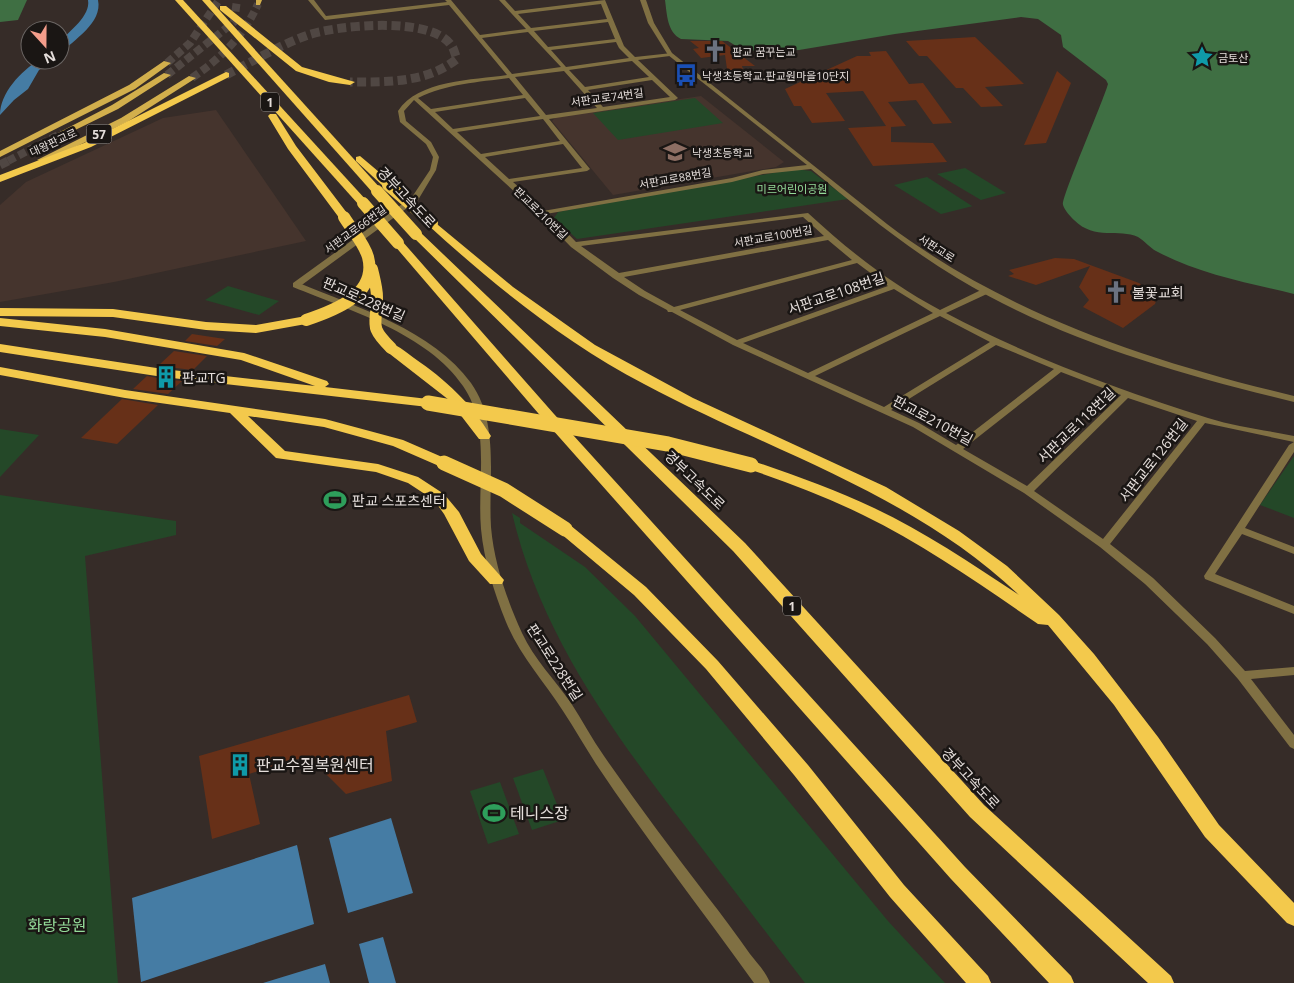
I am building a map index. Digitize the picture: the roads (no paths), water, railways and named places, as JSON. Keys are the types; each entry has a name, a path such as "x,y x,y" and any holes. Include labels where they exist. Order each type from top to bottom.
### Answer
{"highway":[{"name":"1","path":"179,0 398,243 549,417 688,569 958,873 1063,983"},
{"name":"경부고속도로","path":"206,0 335,146 416,234 739,547 977,811 1163,983"},
{"path":"214,0 299,69 330,79 350,82"},
{"path":"0,179 36,167 109,135 226,74"},
{"path":"251,80 292,147 344,217 370,260 377,296 374,322 377,334 391,348 459,400 474,417 484,436"},
{"path":"294,98 388,185 478,264 540,315 595,351 652,382 827,462 888,494 952,534 1015,582 1070,638 1151,741 1213,831 1294,917"},
{"path":"0,312 113,313 206,326 256,329 306,320 332,312 359,294 366,285 370,260"},
{"path":"0,322 105,333 244,357 348,393"},
{"path":"0,348 163,373 428,403 668,444 751,465 817,488 884,519 951,558 1070,638"},
{"path":"0,371 233,410 325,423 398,443 504,490 565,529 640,591 712,665 801,770 897,891 980,983"},
{"path":"233,410 281,455 378,468 413,480 426,488 439,497 451,512 475,557 496,580"}],"main road":[{"name":"대왕판교로","path":"0,154 132,87 167,63"},
{"name":"대왕판교로","path":"62,133 115,107 167,75"},
{"name":"대왕판교로","path":"0,179 102,132 192,78"}],"street":[{"path":"502,0 601,108"},
{"name":"서판교로","path":"643,0 651,23 670,54 916,249 986,291 1064,327 1167,366 1233,385 1294,399"},
{"path":"314,1 325,18 449,1 508,76 564,142"},
{"path":"514,14 602,1 617,40 632,59 653,78"},
{"path":"478,37 610,20"},
{"path":"546,49 617,40"},
{"path":"415,98 448,85 670,54"},
{"path":"582,88 653,78"},
{"name":"서판교로74번길","path":"452,131 675,98 653,78"},
{"path":"430,111 526,96"},
{"name":"판교로210번길","path":"415,98 543,213 574,245 616,276 671,310 736,343 916,425 1028,491 1104,544 1126,561 1180,610 1242,676 1294,744"},
{"name":"서판교로66번길","path":"296,285 415,198 433,170 436,157 435,150 408,127 402,116 404,107 415,98"},
{"path":"479,156 564,142"},
{"name":"판교로210번길","path":"508,181 587,169 564,142"},
{"name":"서판교로88번길","path":"543,213 732,180 763,172 811,167"},
{"name":"판교로210번길","path":"574,245 805,215 828,238"},
{"name":"서판교로100번길","path":"616,276 828,238 892,287"},
{"path":"671,310 856,261"},
{"name":"판교로228번길","path":"296,285 395,328 425,344 450,363 468,386 475,400 484,436 486,458 486,529 496,580 518,636 612,778 716,916 763,983"},
{"name":"서판교로108번길","path":"736,343 892,287 994,342"},
{"path":"808,376 986,291"},
{"path":"884,411 994,342"},
{"name":"서판교로118번길","path":"994,342 1127,394 1028,491"},
{"path":"957,449 1060,369"},
{"path":"1127,394 1203,419"},
{"name":"서판교로126번길","path":"1104,544 1203,419 1294,439"},
{"path":"1294,445 1209,576 1294,610"},
{"path":"1239,529 1294,551"},
{"path":"1242,676 1294,671"}],"water":[{"path":"88,0 98,0 96,16 92,24 70,45 70,31 83,17 88,6"},
{"path":"25,70 39,70 28,89 0,115 4,99"},
{"path":"391,818 413,893 348,913 329,838"},
{"path":"297,845 314,924 141,982 132,898"},
{"path":"383,937 396,983 369,983 359,944"},
{"path":"325,964 330,983 263,983"}],"tunnel":[{"path":"167,63 190,43 219,0"},
{"path":"167,75 234,22 237,0"},
{"path":"192,78 231,46 246,27 258,4"},
{"path":"226,75 277,48 308,35 322,31 361,26 405,26 424,30 440,36 451,45 457,59 433,73 420,77 406,80 350,82"},
{"path":"8,161 62,133"},
{"path":"0,165 8,161"}],"place":[{"name":"판교 꿈꾸는교","path":"715,51"},
{"name":"금토산","path":"1202,57"},
{"name":"낙생초등학교.판교원마을10단지","path":"686,75"},
{"name":"낙생초등학교","path":"675,152"},
{"name":"불꽃교회","path":"1116,292"},
{"name":"판교TG","path":"166,377"},
{"name":"판교 스포츠센터","path":"335,500"},
{"name":"판교수질복원센터","path":"240,765"},
{"name":"테니스장","path":"494,813"}],"park label":[{"name":"미르어린이공원","path":"792,188"},
{"name":"화랑공원","path":"57,925"}]}
